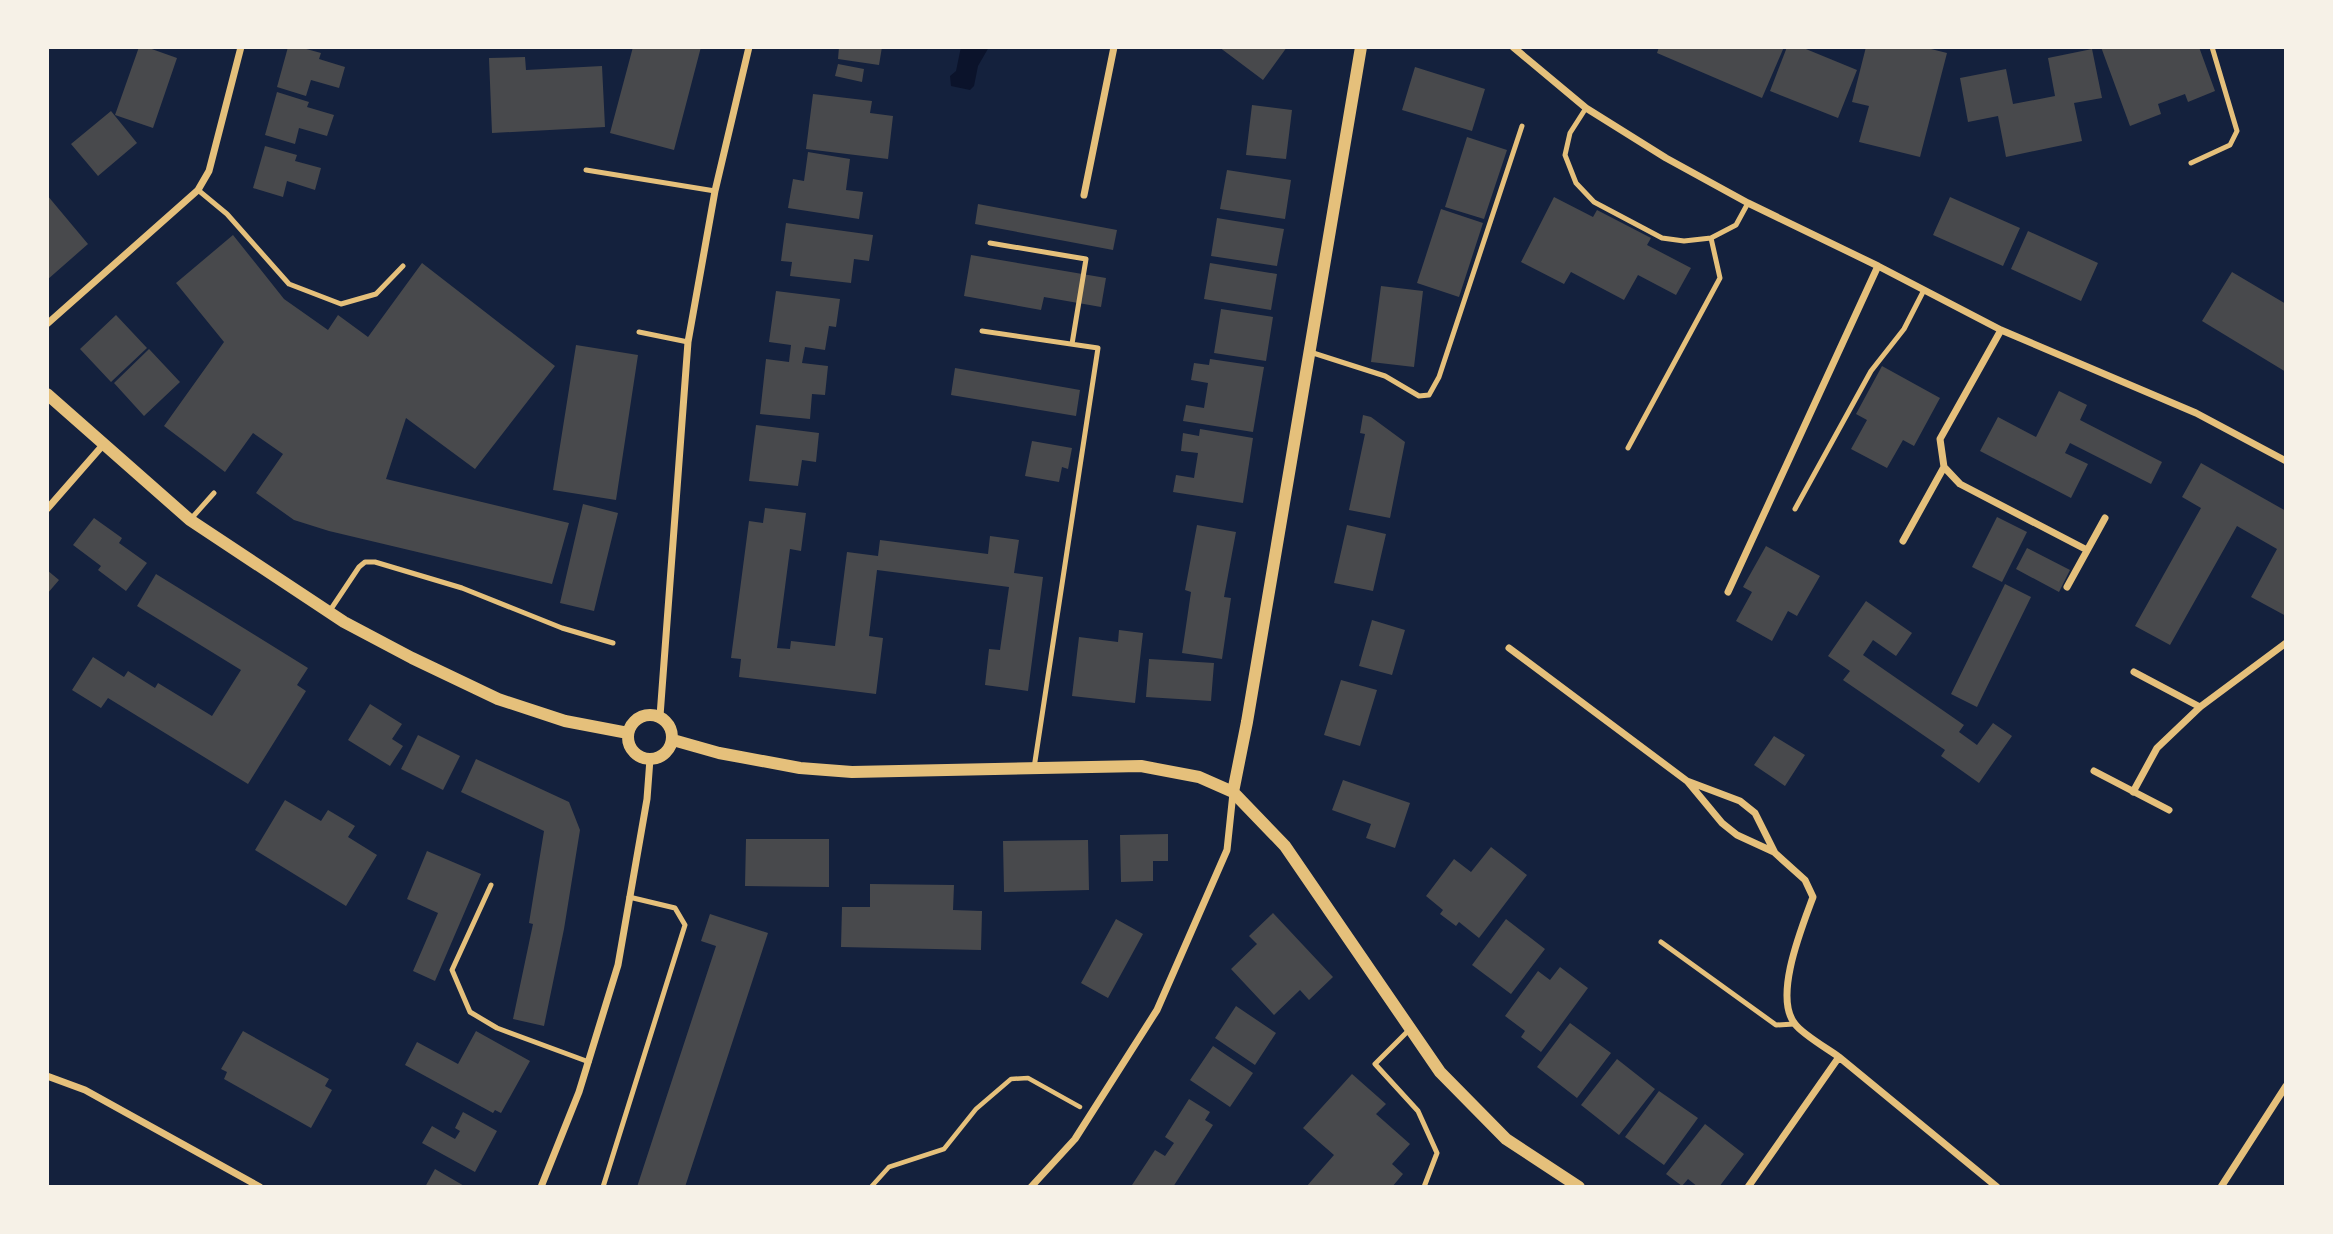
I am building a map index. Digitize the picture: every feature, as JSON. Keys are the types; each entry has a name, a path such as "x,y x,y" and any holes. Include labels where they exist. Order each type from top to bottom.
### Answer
{"street":[{"path":"47,324 198,190 209,171 241,47"},
{"path":"660,716 688,342 715,191 749,47"},
{"path":"1084,195 1114,47"},
{"path":"1031,1187 1075,1139 1157,1010 1227,850 1233,792 1361,47"},
{"path":"1513,47 1586,108 1666,158 1748,204 1878,266 2001,330 2196,413 2286,461"},
{"path":"1728,592 1878,266"},
{"path":"2001,330 1940,439 1944,467 1960,484 2087,550"},
{"path":"47,394 190,520 344,622 412,659 498,699 565,721 628,733"},
{"path":"47,509 103,445"},
{"path":"1903,541 1944,467"},
{"path":"2067,587 2105,518"},
{"path":"2133,792 2157,748 2200,707 2286,643"},
{"path":"1509,648 1687,781 1722,823 1737,835 1775,853 1805,880 1813,897 1793,955 1786,994 1794,1024 1839,1057 1997,1187"},
{"path":"2134,672 2200,707"},
{"path":"641,716 660,716 672,729 673,740 670,748 661,757 650,759 631,749 628,733 641,716"},
{"path":"673,740 719,753 826,771 1141,766 1199,777 1233,792 1285,846 1440,1072 1506,1139 1579,1187"},
{"path":"541,1187 579,1092 618,965 647,799 650,759"},
{"path":"2094,771 2169,810"},
{"path":"1687,781 1740,801 1755,813 1775,853"},
{"path":"1748,1187 1839,1057"},
{"path":"47,1076 85,1090 260,1187"},
{"path":"2221,1187 2286,1086"}],"lane":[{"path":"2191,163 2230,145 2238,131 2212,47"},
{"path":"1586,108 1570,133 1565,155 1576,183 1594,202 1662,238 1684,241 1712,238 1735,225 1748,204"},
{"path":"1310,352 1385,376 1419,396 1429,395 1440,377 1522,126"},
{"path":"586,170 715,191"},
{"path":"198,190 227,214 289,284 341,304 376,294 403,266"},
{"path":"1628,448 1720,278 1712,238"},
{"path":"990,243 1086,259 1072,344"},
{"path":"1795,509 1871,371 1904,329 1924,290"},
{"path":"982,331 1098,348 1034,768"},
{"path":"639,332 688,342"},
{"path":"190,520 214,494"},
{"path":"329,612 359,566 365,562 375,562 462,588 570,631 613,643"},
{"path":"491,885 452,970 470,1012 497,1028 589,1062"},
{"path":"603,1187 685,925 675,908 629,897"},
{"path":"1661,942 1776,1025 1794,1024"},
{"path":"1410,1029 1375,1064 1418,1111 1437,1153 1424,1187"}],"path":[{"path":"871,1187 889,1167 944,1149 976,1109 1011,1079 1028,1078 1093,1113"}],"water":[{"path":"961,47 989,47 978,66 974,86 970,90 951,86 950,76 956,71"}],"building":[{"path":"139,47 177,58 153,128 115,115"},
{"path":"288,47 321,53 319,59 345,67 339,88 311,80 306,96 277,87"},
{"path":"633,47 701,47 674,150 610,133"},
{"path":"839,47 882,47 879,65 838,59"},
{"path":"1219,47 1287,47 1263,80"},
{"path":"1659,47 1784,47 1762,98 1657,53"},
{"path":"1787,47 1801,47 1857,70 1838,118 1770,91"},
{"path":"1866,47 1923,47 1947,53 1920,157 1859,142 1869,106 1852,102"},
{"path":"2101,47 2199,47 2215,91 2188,102 2185,94 2158,104 2161,114 2130,126"},
{"path":"2092,49 2102,98 2074,103 2082,141 2006,157 1998,116 1968,122 1960,78 2006,69 2013,104 2055,96 2048,58"},
{"path":"525,57 526,70 602,66 605,127 492,133 489,58"},
{"path":"838,64 864,69 862,82 835,76"},
{"path":"1415,67 1485,89 1472,131 1402,110"},
{"path":"277,92 309,102 307,107 334,115 327,136 299,128 295,144 265,135"},
{"path":"813,94 872,101 870,113 893,116 888,159 806,149"},
{"path":"1252,105 1292,110 1286,159 1246,155"},
{"path":"111,111 137,143 98,176 71,144"},
{"path":"1467,137 1507,150 1484,219 1445,207"},
{"path":"265,146 297,155 295,161 321,168 315,190 287,181 283,197 253,188"},
{"path":"808,152 850,159 846,190 863,192 859,219 788,208 793,179 804,181"},
{"path":"1227,170 1291,180 1285,219 1220,209"},
{"path":"47,195 88,244 47,280"},
{"path":"1554,197 1593,217 1597,210 1651,238 1647,245 1691,268 1676,295 1638,275 1624,300 1571,272 1564,284 1521,262"},
{"path":"1950,197 2020,228 2003,266 1933,235"},
{"path":"978,204 1117,230 1113,250 975,224"},
{"path":"1441,209 1483,223 1459,297 1417,283"},
{"path":"1217,218 1284,229 1277,266 1211,256"},
{"path":"786,223 873,235 869,261 854,259 851,283 790,276 792,262 781,261"},
{"path":"2028,231 2098,263 2081,301 2011,269"},
{"path":"233,235 284,299 328,330 338,315 368,337 422,263 555,366 475,469 406,418 386,479 569,523 552,584 329,531 294,520 256,493 283,454 253,433 225,472 164,426 224,342 176,283"},
{"path":"971,255 1106,278 1101,307 1044,297 1041,310 964,296"},
{"path":"1210,263 1277,274 1271,310 1204,299"},
{"path":"2232,272 2286,304 2286,372 2202,321"},
{"path":"1381,286 1423,291 1414,367 1371,362"},
{"path":"776,291 840,299 836,327 829,326 825,350 805,347 802,363 828,366 825,395 812,394 810,419 760,414 766,359 789,362 791,345 769,342"},
{"path":"1221,309 1273,317 1266,361 1214,353"},
{"path":"116,315 147,348 111,382 80,349"},
{"path":"576,345 638,355 616,500 553,490"},
{"path":"149,349 180,382 144,416 114,383"},
{"path":"1210,359 1264,367 1253,432 1183,421 1186,405 1204,408 1208,383 1191,380 1194,363 1209,365"},
{"path":"1882,366 1940,398 1914,446 1903,440 1887,468 1851,449 1867,420 1856,414"},
{"path":"955,368 1080,390 1076,416 951,395"},
{"path":"2059,391 2087,405 2080,420 2162,462 2151,484 2070,443 2065,453 2088,464 2071,498 1980,451 1998,417 2036,437"},
{"path":"1363,415 1371,417 1405,442 1390,518 1349,510 1365,434 1360,433"},
{"path":"756,425 819,433 816,462 802,460 798,486 749,481"},
{"path":"1200,429 1253,438 1243,503 1173,492 1176,475 1194,478 1198,453 1181,451 1183,433 1199,436"},
{"path":"1032,441 1072,448 1068,469 1062,467 1059,482 1025,476"},
{"path":"2201,463 2286,511 2286,616 2251,597 2277,549 2237,526 2170,645 2135,626 2201,508 2182,497"},
{"path":"583,504 618,513 594,611 560,603"},
{"path":"765,508 806,513 801,551 790,549 777,648 790,649 791,641 835,646 847,552 878,556 880,540 988,554 990,536 1019,540 1014,573 1043,577 1028,691 985,685 989,649 1000,650 1009,587 877,570 869,636 883,638 876,694 739,677 741,659 731,658 749,521 763,523"},
{"path":"1997,517 2027,532 2002,582 1972,567"},
{"path":"94,518 122,538 119,543 147,563 126,591 98,570 101,566 73,545"},
{"path":"1197,525 1236,532 1224,597 1231,598 1222,659 1182,653 1191,592 1185,590"},
{"path":"1347,525 1386,534 1373,591 1334,583"},
{"path":"1766,546 1820,576 1797,616 1788,611 1772,641 1736,621 1752,592 1743,587"},
{"path":"2027,548 2070,570 2059,592 2016,569"},
{"path":"47,570 59,580 47,594"},
{"path":"156,574 308,668 297,685 306,691 248,784 108,698 101,708 72,690 93,657 124,677 128,671 155,688 158,683 212,716 241,670 137,606"},
{"path":"2005,584 2031,597 1977,707 1951,694"},
{"path":"1866,601 1912,633 1896,656 1873,640 1863,655 1964,725 1959,732 1977,745 1993,723 2012,736 1979,783 1941,756 1945,750 1843,680 1850,671 1828,656"},
{"path":"1372,620 1405,630 1392,675 1359,666"},
{"path":"1119,630 1143,633 1135,703 1072,696 1079,637 1118,642"},
{"path":"1149,659 1214,663 1211,701 1146,697"},
{"path":"1341,680 1377,690 1360,746 1324,735"},
{"path":"370,704 402,724 392,739 403,746 390,766 348,740"},
{"path":"418,735 460,756 443,790 401,769"},
{"path":"1774,736 1805,755 1785,786 1754,765"},
{"path":"476,759 569,802 580,830 564,929 544,1026 513,1019 533,924 529,923 544,831 461,792"},
{"path":"1343,780 1410,803 1395,848 1366,838 1371,824 1332,810"},
{"path":"285,800 321,821 328,810 355,826 348,837 377,855 346,906 255,850"},
{"path":"1168,834 1168,861 1153,861 1153,881 1121,882 1120,835"},
{"path":"746,839 829,839 829,887 745,886"},
{"path":"1088,840 1089,890 1004,892 1003,841"},
{"path":"1491,847 1527,875 1479,938 1459,922 1456,926 1440,914 1443,910 1426,896 1454,859 1471,872"},
{"path":"427,851 481,874 435,981 413,971 438,913 407,899"},
{"path":"870,884 954,885 953,910 982,911 981,950 841,947 842,907 870,907"},
{"path":"1273,913 1333,977 1309,1000 1300,990 1274,1015 1231,969 1257,944 1249,936"},
{"path":"710,914 768,933 685,1187 637,1187 716,946 701,941"},
{"path":"1116,919 1143,934 1108,998 1081,983"},
{"path":"1506,919 1545,949 1511,994 1472,965"},
{"path":"1560,967 1588,988 1541,1052 1521,1037 1525,1031 1505,1016 1538,971 1550,980"},
{"path":"1236,1006 1276,1033 1255,1065 1215,1038"},
{"path":"1570,1023 1611,1053 1577,1098 1537,1067"},
{"path":"243,1031 329,1079 325,1086 332,1090 311,1128 224,1079 227,1072 221,1069"},
{"path":"476,1031 530,1061 501,1113 495,1110 493,1113 405,1065 417,1042 458,1064"},
{"path":"1213,1046 1253,1073 1230,1107 1190,1080"},
{"path":"1617,1059 1655,1089 1619,1135 1581,1105"},
{"path":"1352,1074 1386,1104 1376,1114 1410,1144 1392,1164 1403,1174 1392,1187 1306,1187 1334,1155 1303,1128"},
{"path":"1659,1091 1698,1118 1664,1165 1625,1137"},
{"path":"1189,1099 1210,1112 1205,1120 1213,1125 1173,1187 1135,1187 1132,1185 1155,1150 1165,1156 1174,1143 1165,1137"},
{"path":"463,1112 497,1131 475,1172 422,1143 432,1126 455,1139 460,1131 455,1128"},
{"path":"1705,1124 1744,1154 1719,1187 1698,1187 1688,1179 1682,1186 1666,1174"},
{"path":"435,1169 466,1187 425,1187"}]}
